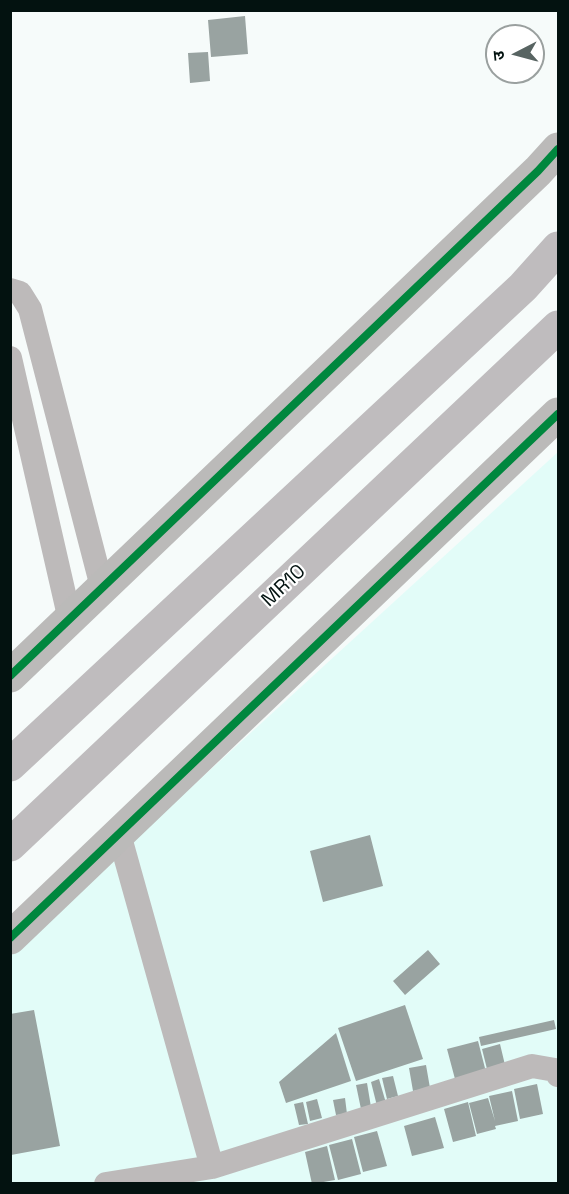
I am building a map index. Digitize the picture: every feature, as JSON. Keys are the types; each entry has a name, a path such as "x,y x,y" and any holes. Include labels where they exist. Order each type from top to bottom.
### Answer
{"main road":[{"path":"10,765 523,287 558,249"},
{"name":"MR10","path":"10,845 558,327"}],"street":[{"path":"10,676 538,171 558,149"},
{"path":"10,290 20,293 30,309 102,587"},
{"path":"10,358 70,620"},
{"path":"10,938 558,414"},
{"path":"119,834 212,1167"},
{"path":"106,1184 212,1167 532,1066 555,1070 558,1075"}],"shaded area":[{"path":"558,452 558,1183 11,1184 11,956 82,887"}],"building":[{"path":"245,16 248,54 211,57 208,20"},
{"path":"208,52 210,81 190,83 188,53"},
{"path":"370,835 383,886 323,902 310,851"},
{"path":"428,950 440,964 405,995 393,981"},
{"path":"405,1005 423,1059 356,1081 338,1028"},
{"path":"34,1010 60,1146 11,1155 10,1014"},
{"path":"554,1020 556,1029 481,1046 479,1037"},
{"path":"336,1033 351,1081 286,1103 279,1082"},
{"path":"478,1041 486,1072 455,1079 447,1049"},
{"path":"500,1044 505,1065 487,1069 482,1049"},
{"path":"426,1065 430,1088 413,1091 409,1068"},
{"path":"393,1076 398,1096 387,1099 382,1078"},
{"path":"379,1079 386,1103 377,1106 371,1082"},
{"path":"367,1083 371,1107 361,1109 356,1085"},
{"path":"537,1084 543,1114 520,1119 514,1089"},
{"path":"512,1091 518,1121 495,1126 496,1129 477,1134 469,1103 488,1098 495,1121 489,1096"},
{"path":"345,1098 347,1114 336,1115 333,1100"},
{"path":"317,1099 322,1118 310,1121 306,1102"},
{"path":"303,1102 308,1124 299,1125 294,1104"},
{"path":"468,1102 476,1136 453,1142 444,1109"},
{"path":"435,1117 444,1148 412,1156 404,1126"},
{"path":"377,1131 387,1166 363,1172 354,1137"},
{"path":"352,1139 361,1174 338,1180 329,1145"},
{"path":"327,1146 335,1180 312,1184 305,1152"}],"cycle path":[{"path":"10,676 538,171 558,149"},
{"path":"10,938 558,414"}]}
